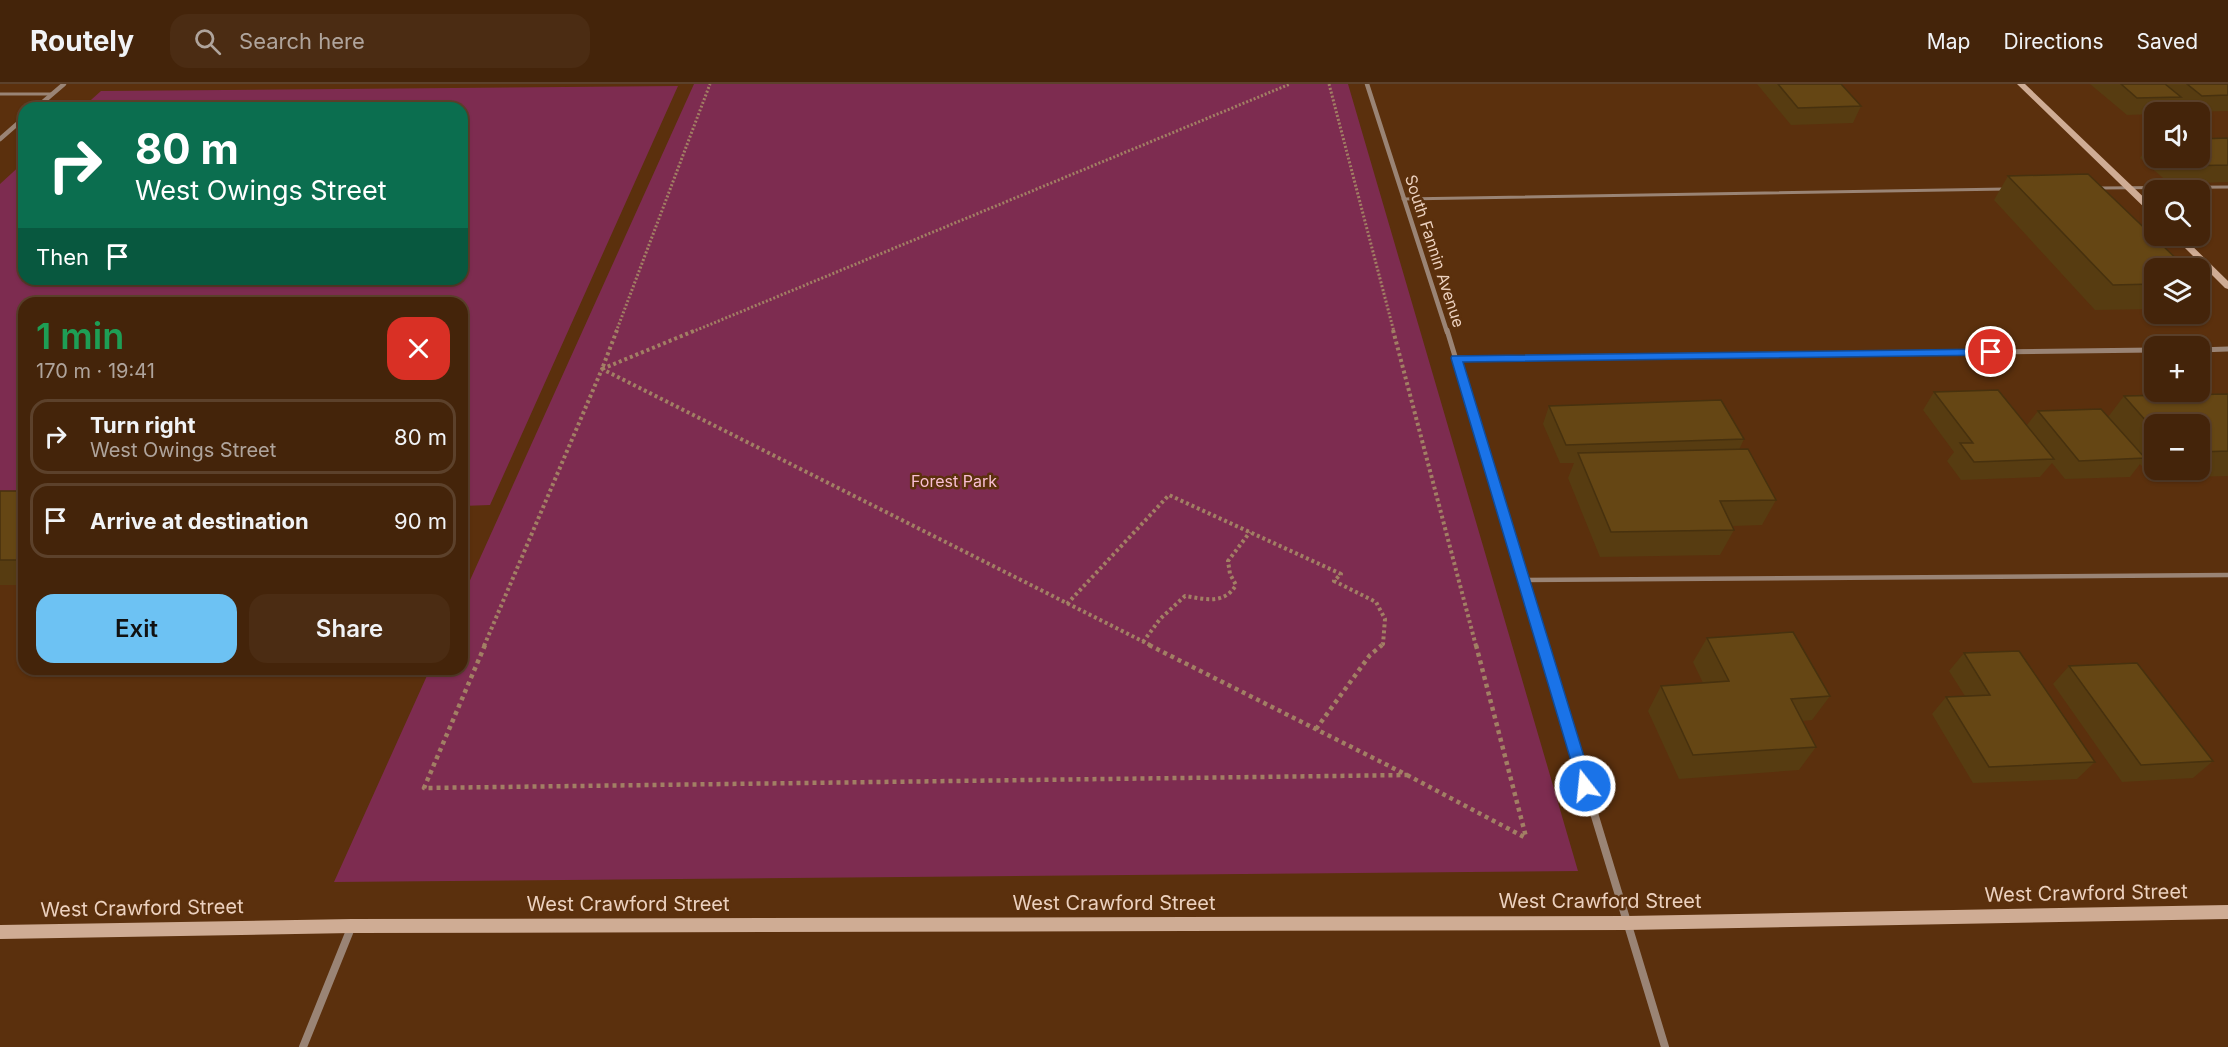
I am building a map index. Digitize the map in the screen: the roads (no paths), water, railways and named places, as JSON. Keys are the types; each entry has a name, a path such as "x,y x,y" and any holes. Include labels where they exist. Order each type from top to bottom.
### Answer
{"street":[{"path":"43,102 64,84"},
{"name":"South Fannin Avenue","path":"1367,84 1456,358 1665,1047"},
{"path":"2021,84 2144,202"},
{"path":"0,139 18,123"},
{"path":"2187,246 2228,286"},
{"path":"1456,358 2144,350"},
{"path":"2210,350 2228,350"},
{"name":"West Crawford Street","path":"0,932 352,926 1627,923 2228,912"},
{"path":"303,1047 352,926"}],"lane":[{"path":"0,94 52,94"},
{"path":"2094,188 2228,187"},
{"path":"1403,199 2011,189"},
{"path":"1523,580 2228,575"}],"park label":[{"name":"Forest Park","path":"954,481"}]}
